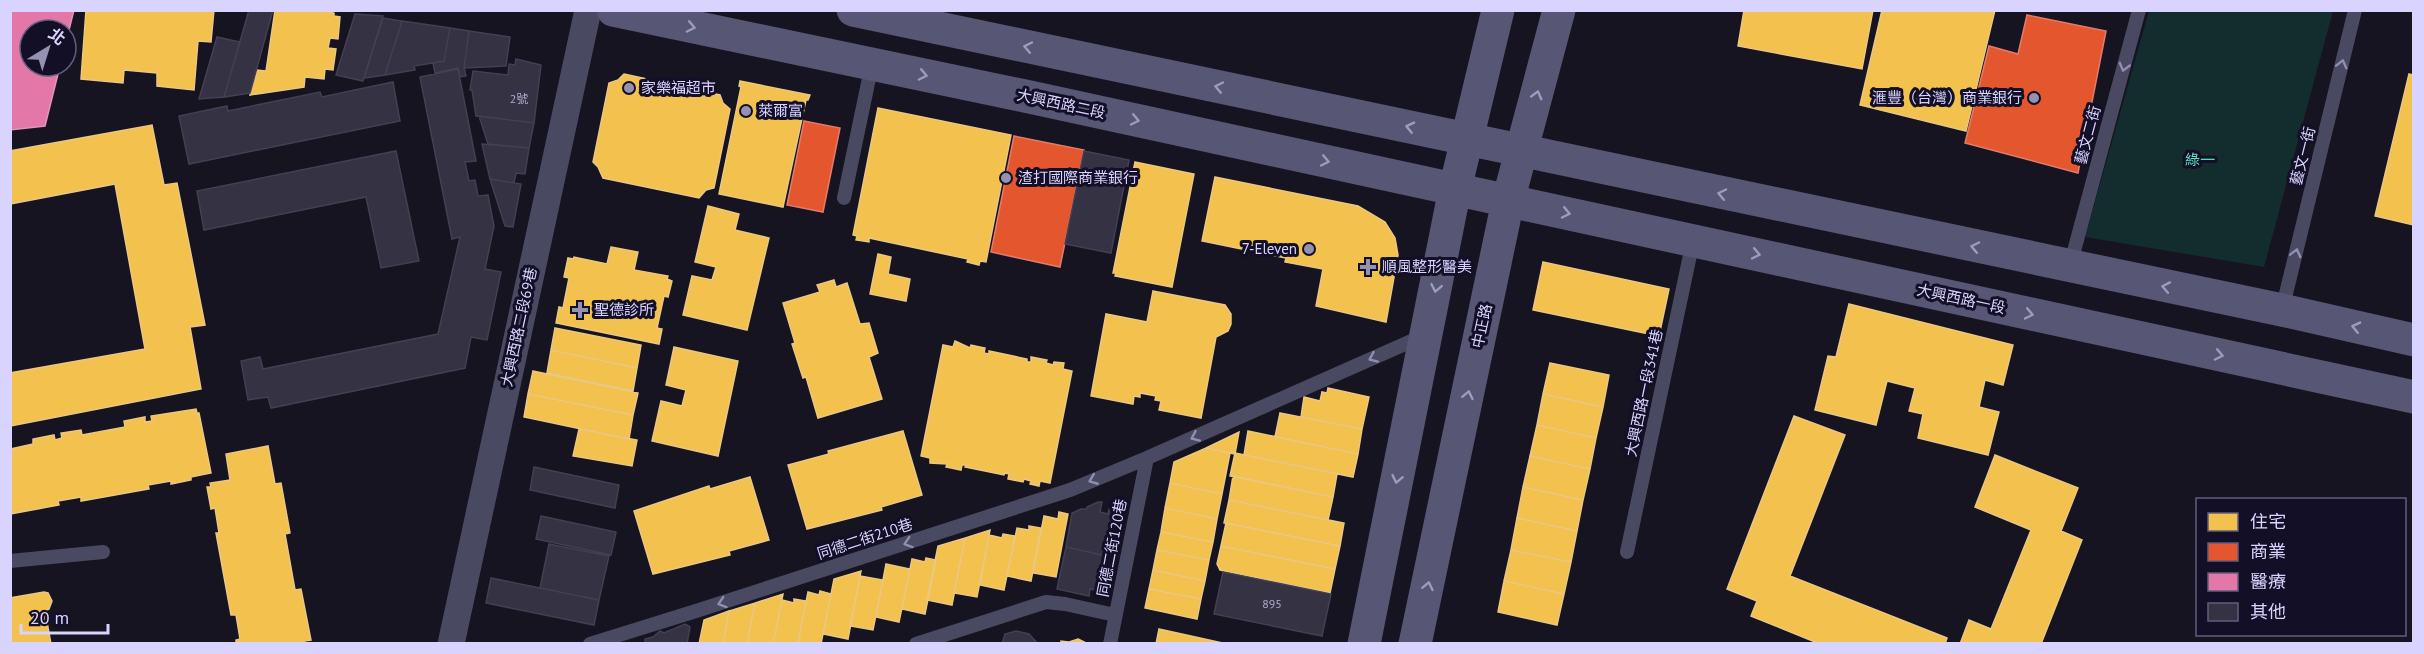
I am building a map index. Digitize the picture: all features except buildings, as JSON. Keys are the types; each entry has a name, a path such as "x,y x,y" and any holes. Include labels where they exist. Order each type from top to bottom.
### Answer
{"street":[{"name":"大興西路二段69巷","path":"451,644 588,10"},
{"name":"大興西路二段","path":"613,10 1509,201"},
{"path":"853,10 2282,310 2414,340"},
{"path":"1364,644 1455,189 1498,10"},
{"name":"中正路","path":"1415,644 1509,201 1559,10"},
{"name":"大興西路一段","path":"1509,201 2414,397"}],"lane":[{"name":"藝文二街","path":"2069,267 2139,10"},
{"name":"藝文一街","path":"2282,310 2355,10"},
{"path":"844,198 872,64"},
{"name":"大興西路一段341巷","path":"1627,552 1692,241"},
{"name":"同德二街210巷","path":"590,644 696,612 1070,490 1426,334"},
{"name":"同德二街120巷","path":"1110,644 1147,458"},
{"path":"10,561 102,552"},
{"path":"916,644 1046,602 1115,615"}],"green space":[{"name":"綠一","path":"2149,11 2333,11 2264,267 2085,237"}],"place":[{"name":"家樂福超市","path":"629,88"},
{"name":"滙豐（台灣）商業銀行","path":"2034,98"},
{"name":"萊爾富","path":"746,111"},
{"name":"渣打國際商業銀行","path":"1006,178"},
{"name":"7-Eleven","path":"1309,249"},
{"name":"順風整形醫美","path":"1368,267"},
{"name":"聖德診所","path":"580,310"}]}
